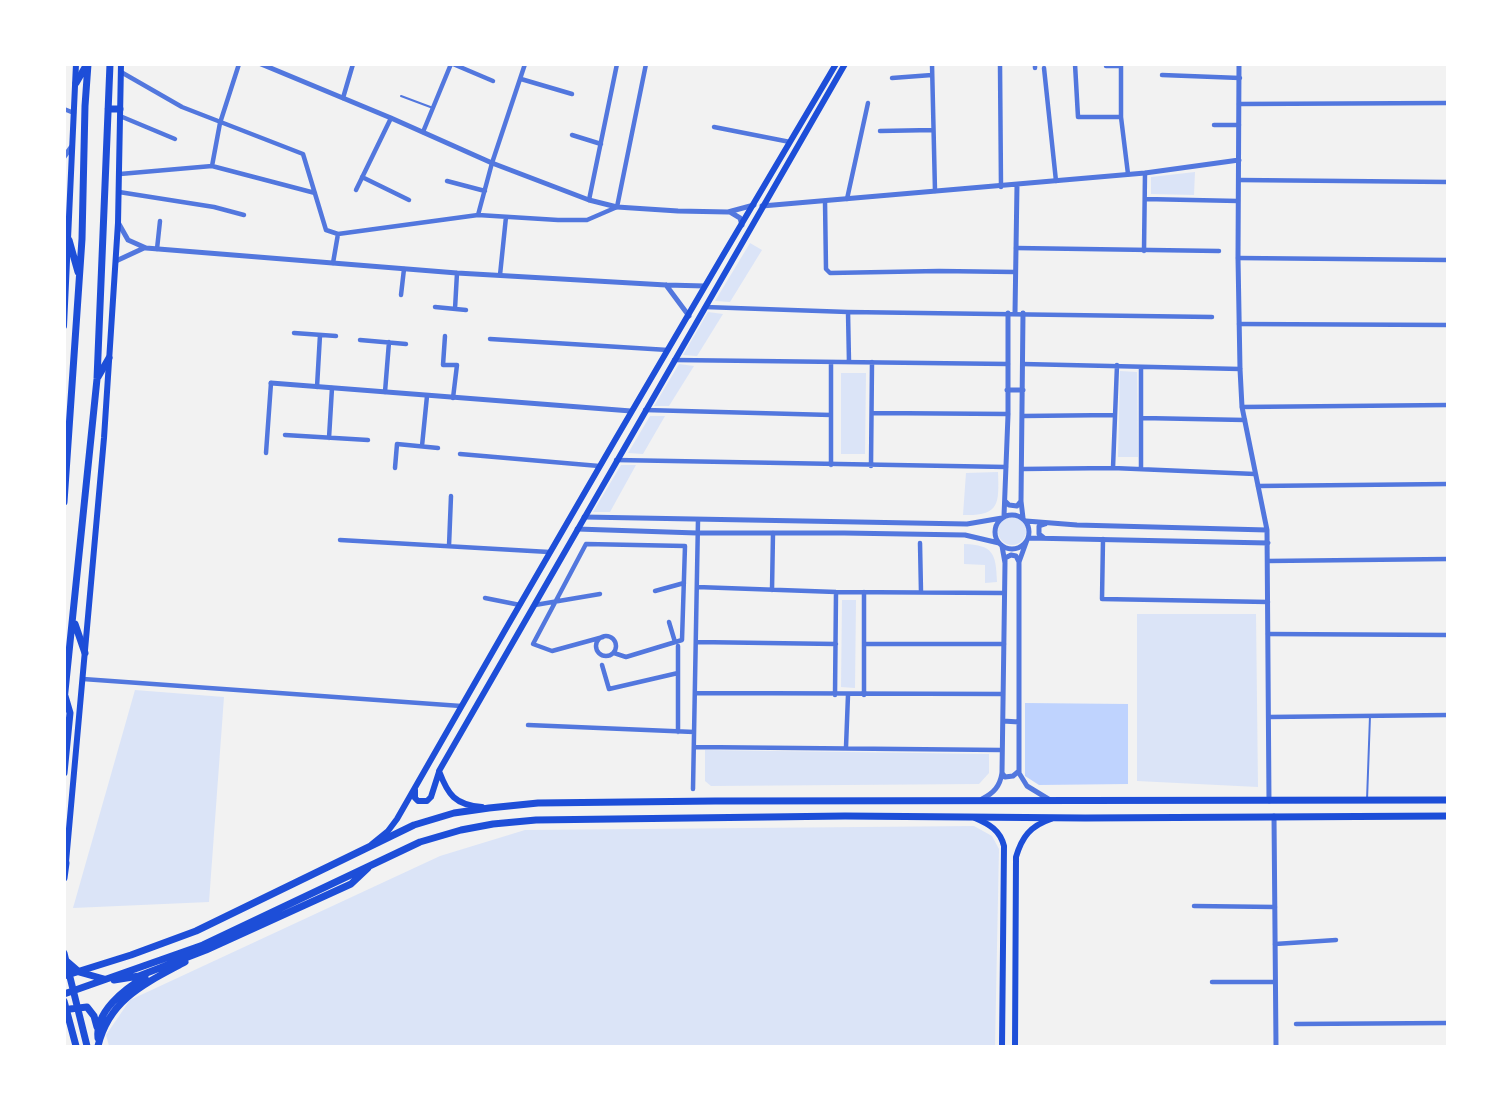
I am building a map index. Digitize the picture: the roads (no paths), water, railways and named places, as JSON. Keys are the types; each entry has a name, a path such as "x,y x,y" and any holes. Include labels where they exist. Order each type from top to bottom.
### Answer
{"main road":[{"path":"64,326 67,213 71,199 76,64"},
{"path":"76,83 88,64"},
{"path":"64,502 79,277 88,64"},
{"path":"64,700 74,621 97,379 110,64"},
{"path":"64,878 104,438 118,223 121,64"},
{"path":"370,845 388,831 397,819 549,552 790,142 836,65 844,67 439,771 428,801 418,801 415,798 416,787"},
{"path":"108,109 120,112"},
{"path":"67,239 79,277"},
{"path":"97,379 109,357"},
{"path":"74,621 85,653"},
{"path":"64,773 70,713 65,696"},
{"path":"439,771 445,787 458,801 469,806 489,808"},
{"path":"64,976 196,931 414,825 454,813 489,808 538,803 715,801 1448,800"},
{"path":"714,817 715,801"},
{"path":"97,1027 103,1014 126,989 196,948 420,842 460,830 493,824 536,820 714,817 1448,816"},
{"path":"974,818 990,825 998,832 1004,846 1002,1047"},
{"path":"1016,1047 1016,857 1020,842 1027,832 1037,824 1054,818"},
{"path":"1004,858 1005,852 1009,850 1014,852 1016,857"},
{"path":"64,959 79,972 93,977 113,981 139,976 206,950 351,884 372,864"},
{"path":"64,994 196,948"},
{"path":"99,1047 101,1034 110,1016 125,998 143,985 206,950"},
{"path":"64,952 87,1047"},
{"path":"64,1001 76,1047"},
{"path":"64,1013 70,1008 87,1007 94,1016 99,1047"}],"street":[{"path":"212,166 220,123 239,64"},
{"path":"261,64 492,163 589,200 617,207 678,211 728,212 754,205"},
{"path":"343,98 353,64"},
{"path":"423,132 452,64 494,81"},
{"path":"478,215 492,163 525,64"},
{"path":"589,200 617,64"},
{"path":"617,207 646,64"},
{"path":"932,64 936,192"},
{"path":"1076,64 1078,117 1121,117"},
{"path":"1239,64 1240,369 1242,407 1268,543 1269,801"},
{"path":"1000,65 1001,187"},
{"path":"1106,66 1121,65 1121,117 1128,174"},
{"path":"1044,68 1056,181"},
{"path":"121,72 182,107 303,154 326,230 338,234 478,215 587,220 617,207"},
{"path":"892,78 932,75"},
{"path":"1162,75 1240,78"},
{"path":"521,79 572,94"},
{"path":"847,199 868,103"},
{"path":"1239,104 1448,103"},
{"path":"64,109 74,113"},
{"path":"120,112 175,140"},
{"path":"356,190 391,118"},
{"path":"1214,125 1239,125"},
{"path":"714,127 790,142"},
{"path":"880,130 933,130"},
{"path":"572,135 601,144"},
{"path":"64,157 73,145"},
{"path":"762,206 1001,187 1145,173 1239,160"},
{"path":"120,174 212,166 315,193"},
{"path":"1144,251 1145,173"},
{"path":"362,177 409,200"},
{"path":"1239,180 1448,182"},
{"path":"447,181 485,191"},
{"path":"1015,313 1017,185"},
{"path":"64,187 71,199"},
{"path":"119,192 214,207 244,215"},
{"path":"1145,199 1238,201"},
{"path":"825,201 827,272 1015,272"},
{"path":"728,212 740,218 742,225"},
{"path":"500,275 506,217"},
{"path":"157,249 160,221"},
{"path":"118,223 128,240 146,248 457,273 705,286"},
{"path":"333,263 338,234"},
{"path":"116,261 146,248"},
{"path":"1016,248 1220,251"},
{"path":"1238,258 1448,260"},
{"path":"401,295 404,269"},
{"path":"455,309 457,273"},
{"path":"666,285 689,316"},
{"path":"435,308 466,310"},
{"path":"704,308 1212,317"},
{"path":"848,312 849,362"},
{"path":"1005,563 996,538 995,527 1003,517 1006,500 1008,313"},
{"path":"1023,313 1022,501 1025,520"},
{"path":"1239,324 1448,325"},
{"path":"294,333 336,336"},
{"path":"317,387 320,335"},
{"path":"445,336 443,365 457,365 453,398"},
{"path":"490,339 669,350"},
{"path":"360,340 406,344"},
{"path":"385,392 388,342"},
{"path":"674,360 1008,364"},
{"path":"831,362 831,465"},
{"path":"871,466 872,362"},
{"path":"1023,364 1240,369"},
{"path":"1113,468 1117,365"},
{"path":"1141,367 1141,469"},
{"path":"266,453 272,383 631,411"},
{"path":"329,438 332,388"},
{"path":"1007,390 1023,390"},
{"path":"422,446 427,396"},
{"path":"1242,407 1448,405"},
{"path":"645,410 831,415"},
{"path":"873,413 1008,414"},
{"path":"1023,416 1115,415"},
{"path":"1142,418 1245,420"},
{"path":"285,435 368,440"},
{"path":"395,468 397,444 438,448"},
{"path":"460,453 599,466"},
{"path":"616,460 871,466 1006,466"},
{"path":"1022,469 1127,468 1255,474"},
{"path":"1258,486 1448,484"},
{"path":"448,546 451,496"},
{"path":"1006,500 1011,506 1017,506 1022,501"},
{"path":"584,517 967,524 1016,514 1029,526 1028,539 1019,562 1019,771 1027,786 1052,801"},
{"path":"693,789 698,520"},
{"path":"1025,520 1046,524 1267,530"},
{"path":"844,533 845,521"},
{"path":"577,529 697,534 973,534 974,527 967,524"},
{"path":"1044,538 1038,530 1039,526 1046,524"},
{"path":"1150,526 1150,540"},
{"path":"772,590 773,533"},
{"path":"965,535 1016,549 1028,539 1044,538 1268,543"},
{"path":"1103,539 1102,599 1268,602"},
{"path":"340,540 549,552"},
{"path":"920,543 921,592"},
{"path":"603,637 596,644 599,654 604,656 614,653 626,657 676,644 682,640 685,546 585,544 533,644 552,651 603,637 613,639 616,643 614,653"},
{"path":"978,801 996,789 1002,773 1005,558 1011,555 1016,556 1019,562"},
{"path":"1268,561 1448,559"},
{"path":"655,591 684,582"},
{"path":"696,587 836,592 1004,593"},
{"path":"835,695 836,592"},
{"path":"864,592 864,695"},
{"path":"534,605 600,594"},
{"path":"485,598 520,605"},
{"path":"669,622 676,644 678,732"},
{"path":"1268,634 1448,635"},
{"path":"696,642 836,644"},
{"path":"864,644 1004,644"},
{"path":"602,665 609,689 678,673"},
{"path":"83,679 461,706"},
{"path":"695,693 1002,694"},
{"path":"846,747 848,695"},
{"path":"1269,717 1448,715"},
{"path":"1003,721 1019,722"},
{"path":"528,725 694,732"},
{"path":"694,747 1001,750"},
{"path":"1002,773 1003,776 1010,777 1019,771"},
{"path":"1274,816 1276,1047"},
{"path":"1194,906 1275,907"},
{"path":"1275,944 1336,940"},
{"path":"1212,982 1275,982"},
{"path":"1296,1024 1448,1023"}],"lane":[{"path":"401,96 433,108"},
{"path":"1367,800 1370,716"}],"water":[{"path":"1025,703 1128,704 1128,784 1039,785 1025,776"}]}
